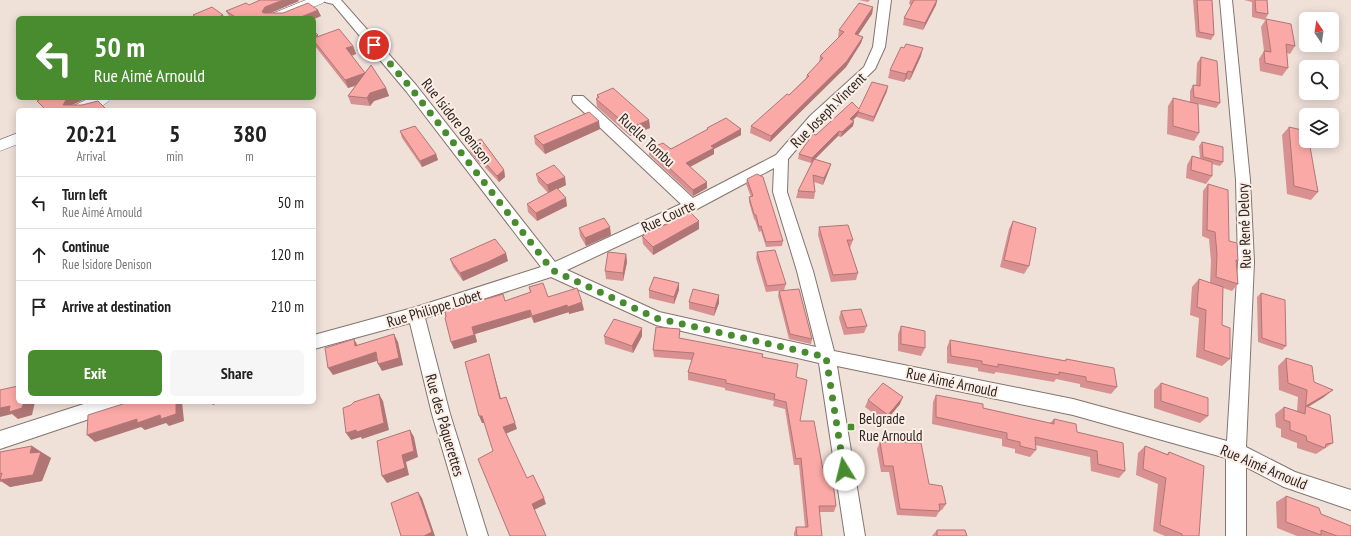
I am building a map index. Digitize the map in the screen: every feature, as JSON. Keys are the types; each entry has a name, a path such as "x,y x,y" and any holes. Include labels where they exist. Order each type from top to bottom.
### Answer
{"street":[{"path":"279,16 318,0"},
{"name":"Rue Isidore Denison","path":"329,0 337,2 411,88 552,270"},
{"name":"Rue Joseph Vincent","path":"855,536 826,357 805,271 780,192 781,158 815,119 869,69 879,47 885,0"},
{"name":"Rue René Delory","path":"1226,0 1243,180 1246,262 1236,452 1236,536"},
{"name":"Ruelle Tombu","path":"578,99 692,206"},
{"path":"81,108 99,100"},
{"path":"0,146 16,139"},
{"name":"Rue Courte","path":"552,270 692,206 781,158"},
{"name":"Rue Philippe Lobet","path":"316,341 416,314 552,270"},
{"name":"Rue Aimé Arnould","path":"552,270 656,318 826,357 941,379 1073,407 1236,452 1291,480 1351,500"},
{"name":"Rue des Pâquerettes","path":"416,314 440,414 478,536"},
{"path":"0,440 109,404"}],"building":[{"path":"260,0 283,0 265,7 262,12 283,13 308,3 318,10 303,16 234,16 226,11 246,3 249,5"},
{"path":"914,0 937,0 925,23 904,18"},
{"path":"1197,0 1212,0 1214,35 1199,32"},
{"path":"1255,0 1267,0 1268,14 1256,12"},
{"path":"859,3 873,7 855,34 863,37 847,61 771,136 751,126 787,94 789,95 809,76 807,75 823,58 820,56 844,32 839,30"},
{"path":"212,7 223,15 194,16 193,15"},
{"path":"1266,19 1291,24 1295,46 1286,44 1288,68 1265,63 1264,51 1271,52"},
{"path":"339,29 353,46 346,48 365,73 345,80 316,44 316,37"},
{"path":"906,44 923,48 912,72 908,71 906,74 890,70 901,47 904,48"},
{"path":"1201,57 1217,61 1220,103 1194,97 1193,85 1200,86"},
{"path":"371,65 386,88 370,93 367,98 348,96"},
{"path":"872,82 888,86 874,117 858,112 859,110 850,119 854,121 842,132 839,131 812,158 799,154 813,134 816,135 852,102 859,109"},
{"path":"613,88 649,120 630,128 596,99 599,97 597,95"},
{"path":"1173,98 1198,104 1199,133 1173,126"},
{"path":"66,100 63,105 82,105 98,101 105,108 44,108 37,101"},
{"path":"589,112 599,121 543,145 534,136"},
{"path":"726,118 741,129 711,146 714,148 686,163 707,182 693,190 649,149 663,143 671,149"},
{"path":"415,126 436,154 420,161 400,131"},
{"path":"1289,127 1299,129 1299,148 1310,148 1318,192 1294,186"},
{"path":"481,139 504,170 497,176 468,145"},
{"path":"1202,142 1223,147 1223,162 1203,157"},
{"path":"1192,156 1212,162 1212,176 1191,170"},
{"path":"814,159 831,164 824,178 813,175 815,192 798,191"},
{"path":"554,165 565,177 547,185 536,174"},
{"path":"757,174 763,177 783,241 766,242 761,226 759,227 749,197 753,196 747,179"},
{"path":"1208,184 1228,190 1229,241 1237,243 1238,261 1236,260 1238,284 1216,277 1217,254 1215,232 1207,230"},
{"path":"557,188 566,198 536,213 527,204"},
{"path":"688,210 699,221 653,247 642,236 669,223 667,221"},
{"path":"604,218 610,227 585,238 579,228"},
{"path":"1013,221 1036,228 1029,266 1004,260"},
{"path":"848,225 853,240 847,240 858,273 833,275 819,227"},
{"path":"495,239 506,253 488,262 460,273 450,259"},
{"path":"775,250 786,284 767,286 757,252"},
{"path":"608,252 626,254 623,273 605,271"},
{"path":"654,277 679,283 674,297 649,290"},
{"path":"1199,279 1223,287 1222,325 1230,328 1230,359 1204,350 1206,310 1197,307"},
{"path":"543,283 548,297 577,288 582,302 532,316 530,310 472,327 474,335 451,342 445,318 445,311 503,294 505,301 531,292 529,287"},
{"path":"693,289 719,295 715,308 689,302"},
{"path":"799,289 812,339 790,334 779,291"},
{"path":"1261,293 1285,300 1286,346 1262,338"},
{"path":"861,309 867,326 847,328 841,311"},
{"path":"614,319 642,328 632,346 604,336"},
{"path":"901,326 925,331 925,348 901,344"},
{"path":"656,327 680,329 679,338 763,354 762,357 798,364 796,377 807,380 800,421 814,421 824,475 832,475 836,506 819,506 822,536 797,536 796,527 808,527 801,458 796,459 786,402 774,399 775,394 726,383 726,380 688,372 694,353 653,350"},
{"path":"394,334 399,358 378,364 376,352 328,368 325,348 354,339 355,346"},
{"path":"950,340 1114,368 1117,387 1086,381 1086,377 1059,372 1059,375 998,364 998,367 982,364 982,361 951,356"},
{"path":"489,354 500,399 506,397 515,423 503,427 527,478 533,475 544,498 532,504 546,536 510,536 478,459 493,451 482,416 479,416 465,362"},
{"path":"1286,358 1312,366 1314,382 1333,390 1306,406 1330,415 1333,443 1326,444 1325,448 1307,441 1306,436 1290,430 1290,422 1284,420 1284,407 1305,414 1307,390 1288,383"},
{"path":"883,383 903,397 888,415 868,400"},
{"path":"1161,383 1208,398 1208,416 1161,401"},
{"path":"16,386 16,404 23,404 22,408 9,412 10,406 0,408 0,390"},
{"path":"379,394 384,423 357,432 356,430 346,433 343,408 354,402"},
{"path":"936,395 983,404 983,408 1054,424 1054,419 1076,424 1077,432 1123,443 1125,471 1098,464 1097,451 1035,437 1036,450 1020,446 1020,442 1007,439 1007,433 936,417"},
{"path":"123,404 176,404 176,414 161,419 160,415 137,423 137,419 87,435 88,415"},
{"path":"410,430 414,451 402,455 405,468 382,476 377,441"},
{"path":"880,442 921,443 929,484 942,486 946,504 939,504 940,511 900,509 893,466 884,466"},
{"path":"32,446 30,453 41,452 33,475 0,480 2,473 0,474 0,452"},
{"path":"1145,446 1168,455 1169,452 1204,466 1199,536 1182,536 1182,534 1160,525 1166,478 1143,469"},
{"path":"418,492 432,532 424,536 401,536 391,503"},
{"path":"1286,496 1319,508 1321,514 1351,526 1351,536 1337,536 1321,530 1321,535 1286,522"},
{"path":"937,530 965,530 967,536 937,536"}],"place":[{"name":"Belgrade Rue Arnould","path":"851,427"}],"route":[{"path":"374,45 411,88 552,270 656,318 826,357 844,470"}]}
